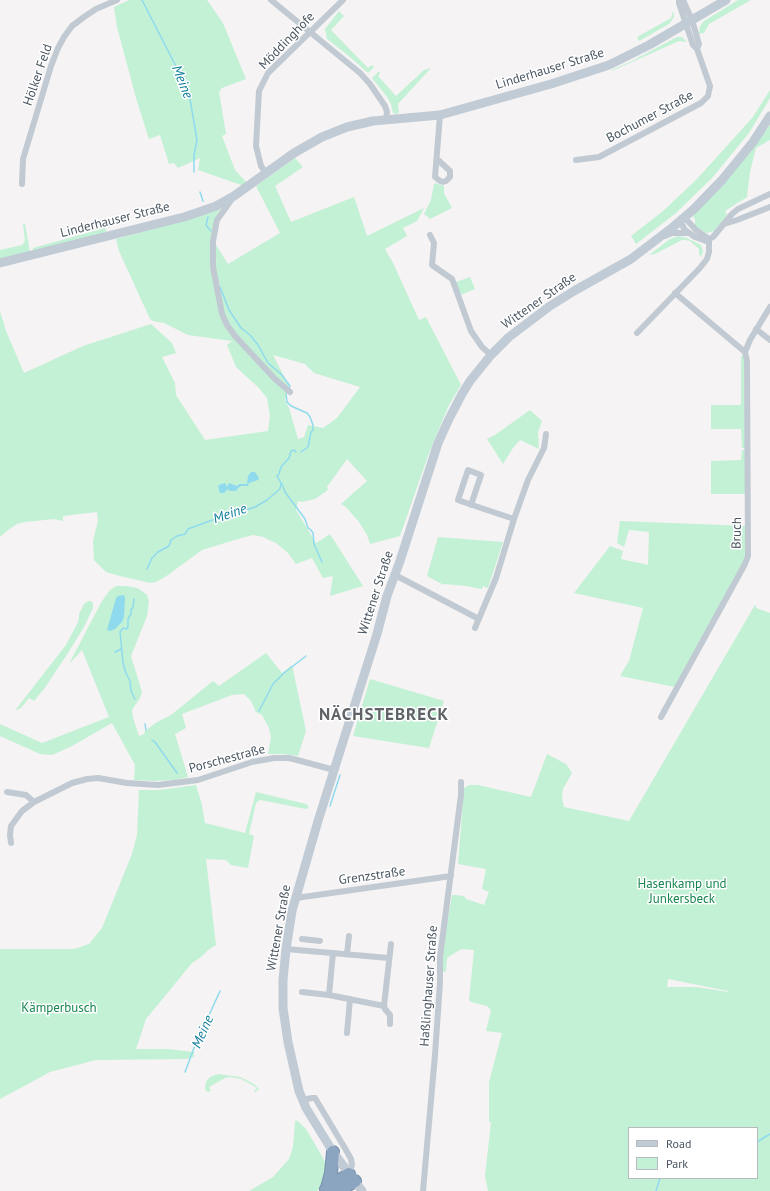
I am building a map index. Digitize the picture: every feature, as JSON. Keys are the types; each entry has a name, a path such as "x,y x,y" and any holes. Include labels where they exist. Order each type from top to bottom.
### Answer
{"highway":[{"path":"333,1152 329,1190 355,1182"}],"main road":[{"name":"Linderhauser Straße","path":"0,263 199,212 216,206 234,196 294,153 322,137 359,124 440,115 551,84 609,65 649,45 726,0"},
{"name":"Wittener Straße","path":"355,1182 333,1152 306,1108 298,1089 285,1023 282,984 292,911 334,770 377,634 387,596 438,443 449,419 470,381 491,355 509,337 558,300 631,258 660,238 707,196 734,167 770,116"}],"street":[{"name":"Hölker Feld","path":"22,184 22,159 58,48 72,26 96,9 117,0"},
{"path":"271,0 311,32 370,84 385,106 387,112 386,120"},
{"name":"Möddinghofe","path":"266,173 261,166 256,146 259,91 268,73 342,0"},
{"path":"679,0 678,3 689,22"},
{"path":"683,0 689,22"},
{"name":"Bochumer Straße","path":"576,160 599,157 704,100 708,96 710,86 697,49 693,45 689,22"},
{"path":"437,159 440,115"},
{"path":"709,239 713,237 738,209 770,194"},
{"name":"Linderhauser Straße","path":"234,196 216,220 214,234 213,267 222,314 234,336 274,378 290,392"},
{"path":"724,224 770,207"},
{"path":"689,233 682,227 681,223 683,218 709,239"},
{"name":"Wittener Straße","path":"660,238 672,233 689,233 703,241 709,239"},
{"path":"430,235 434,243 432,265 452,279 471,331 482,347 491,355"},
{"path":"637,333 707,259 709,252 709,239"},
{"path":"675,293 745,352 756,329 770,307"},
{"path":"756,329 770,340"},
{"name":"Bruch","path":"661,717 748,556 747,361 745,352"},
{"path":"475,628 496,578 514,519 528,480 544,448 546,434"},
{"path":"471,505 481,475 468,470 458,500 471,505 514,519"},
{"path":"395,575 479,619"},
{"name":"Porschestraße","path":"11,843 11,826 22,811 34,802 72,783 87,779 98,778 127,784 158,785 198,780 252,762 274,758 289,758 334,770"},
{"name":"Haßlinghauser Straße","path":"423,1191 435,1056 440,982 440,957 461,795 460,782"},
{"path":"7,792 26,795 34,802"},
{"name":"Grenzstraße","path":"296,898 451,876"},
{"path":"347,954 349,936"},
{"path":"302,939 317,941 313,951"},
{"path":"390,1024 390,1015 384,1006 391,944"},
{"path":"286,949 389,958"},
{"path":"329,995 333,953"},
{"path":"302,992 329,995 384,1006"},
{"path":"347,1033 350,1000"},
{"path":"303,1100 315,1098 348,1155 352,1165 355,1182"}],"green space":[{"path":"129,0 207,0 223,23 246,79 222,88 219,92 226,134 222,136 235,170 248,184 244,186 198,170 200,158 178,168 174,163 169,164 160,135 149,139 136,98 117,27 114,7"},
{"path":"738,0 751,0 709,24 704,33 699,34 700,26 704,21"},
{"path":"339,11 344,16 331,30 368,68 372,65 374,67 368,73 327,39 325,29"},
{"path":"673,11 674,17 669,24 639,41 637,37 671,18"},
{"path":"677,37 682,37 687,42 679,41 612,71 612,70"},
{"path":"431,68 398,104 399,113 395,114 393,113 391,104 387,97 372,78 379,71 380,73 378,76 396,96 424,70"},
{"path":"770,90 770,98 749,133 712,178 676,213 636,244 631,236 663,211 696,180 753,117"},
{"path":"770,125 770,140 756,148 750,172 747,197 725,211 727,215 714,231 707,233 695,226 695,218 693,218 694,214 736,169"},
{"path":"295,158 303,167 275,186 291,222 354,197 367,236 424,208 417,221 403,228 407,236 385,249 419,320 426,317 461,385 449,405 429,453 400,536 370,544 367,535 359,522 346,507 341,504 367,481 347,459 327,487 328,490 315,499 302,502 298,501 296,510 316,543 330,534 363,586 330,596 333,576 323,578 312,558 296,564 288,553 276,543 263,537 253,535 202,550 165,577 156,582 150,583 106,572 94,560 93,541 98,521 97,512 63,516 63,521 54,519 17,524 0,537 0,311 6,331 24,373 83,346 151,324 172,343 176,353 162,357 175,383 176,395 205,440 268,431 270,416 267,398 259,388 236,367 227,345 232,341 188,335 164,323 150,319 119,251 116,239 182,221 227,203 219,211 215,219 216,245 228,264 280,233 256,186","holes":["273,355 305,364 314,373 360,387 337,418 323,428 308,425 304,437 298,439 289,408 285,400 289,386"]},
{"path":"435,183 444,186 444,193 452,208 430,219 424,214 431,200"},
{"path":"23,224 25,224 30,252 0,260 0,250 22,245 25,241"},
{"path":"105,228 107,233 33,251 33,248"},
{"path":"678,236 687,238 701,245 703,251 701,257 699,254 699,249 690,241 686,240 682,240 655,254 649,255 670,239"},
{"path":"470,277 475,289 460,295 456,282"},
{"path":"741,356 744,356 745,448 742,448 741,429 711,429 711,405 741,405"},
{"path":"530,410 542,421 538,432 539,449 520,440 503,464 487,439"},
{"path":"742,450 747,450 747,494 711,494 711,461 741,460"},
{"path":"620,521 747,526 746,551 743,563 675,687 620,676 629,661 643,608 574,593 610,546 623,551 621,559 648,565 649,532 629,530 624,547 617,543"},
{"path":"438,537 503,542 488,588 483,586 482,589 466,586 444,585 427,576"},
{"path":"116,586 137,588 147,595 149,602 147,616 131,656 142,692 132,710 139,736 144,734 145,731 157,722 171,715 213,681 219,686 266,653 282,673 292,665 306,731 298,756 268,754 271,737 269,728 262,715 256,712 251,701 244,694 232,695 182,714 186,728 175,734 188,777 175,780 134,780 135,765 112,723 72,746 52,755 40,754 0,736 0,724 42,743 109,717 82,650 70,662 102,601 110,590"},
{"path":"88,601 93,603 93,608 84,627 68,653 44,689 34,701 29,698 21,708 16,710 15,709 66,645 77,624 79,614 84,604"},
{"name":"Hasenkamp und Junkersbeck","path":"755,605 756,608 770,613 770,1191 488,1191 485,1176 491,1122 489,1122 489,1082 502,1033 486,1031 491,1010 487,1006 471,1002 469,1000 474,950 462,949 456,952 447,958 446,971 444,972 442,970 442,953 452,895 464,896 466,899 484,905 489,892 482,889 486,869 458,864 464,788 469,785 478,785 531,797 547,754 566,764 572,773 563,789 562,798 564,807 629,821","holes":["668,979 729,992 696,987 667,987"]},
{"path":"370,679 444,701 429,748 353,736"},
{"name":"Kämperbusch","path":"196,785 202,805 205,823 245,833 256,792 306,804 309,807 306,809 260,800 256,803 249,834 254,836 248,868 231,865 226,860 206,859 216,945 192,963 146,1019 136,1049 168,1049 194,1052 194,1057 187,1059 96,1060 50,1072 0,1099 0,949 74,949 89,944 102,928 132,854 137,835 139,790 160,790"},
{"path":"218,1074 240,1077 254,1084 259,1089 255,1092 254,1091 257,1088 252,1085 241,1079 230,1077 225,1078 209,1087 211,1091 207,1092 205,1089 206,1082 210,1077"},
{"path":"296,1120 306,1129 326,1165 326,1177 320,1188 317,1191 249,1191 273,1177 289,1159 293,1147"}],"water":[{"path":"251,472 255,472 259,478 258,480 249,483 248,486 241,486 236,491 230,491 228,489 224,493 220,493 218,486 221,484 225,483 227,487 229,483 237,486 239,484 247,484 248,476"},
{"path":"124,595 124,617 122,622 115,629 110,631 107,630 116,598"}],"waterway":[{"name":"Meine","path":"142,0 184,82 190,99 197,140 194,155 194,172"},
{"name":"Meine","path":"200,192 203,201"},
{"name":"Meine","path":"208,217 206,225 211,231"},
{"name":"Meine","path":"220,287 229,310 241,328 250,335 258,345 268,363 281,374 290,386 289,388"},
{"name":"Meine","path":"286,394 287,402 291,406 307,413 313,425 308,447 301,452"},
{"name":"Meine","path":"147,569 152,558 158,552 169,546 171,540 177,536 185,534 188,529 218,518 225,519 233,514 255,507 267,500 280,489 281,483 277,476 281,467 289,458 291,451 294,450 296,452"},
{"path":"282,484 285,492 305,519 308,528 313,533 314,544 322,562"},
{"name":"Meine","path":"134,599 131,614 128,619 127,629 123,628 120,632 123,663 130,681 131,691 135,699"},
{"name":"Meine","path":"115,652 121,649"},
{"path":"259,711 273,684 284,673 306,656"},
{"name":"Meine","path":"145,724 146,730"},
{"name":"Meine","path":"152,740 177,773"},
{"path":"330,806 340,775"},
{"name":"Meine","path":"185,1072 194,1048 220,991"},
{"path":"758,1141 770,1134"},
{"path":"656,1191 660,1179"}],"district":[{"name":"NÄCHSTEBRECK","path":"384,715"}]}
